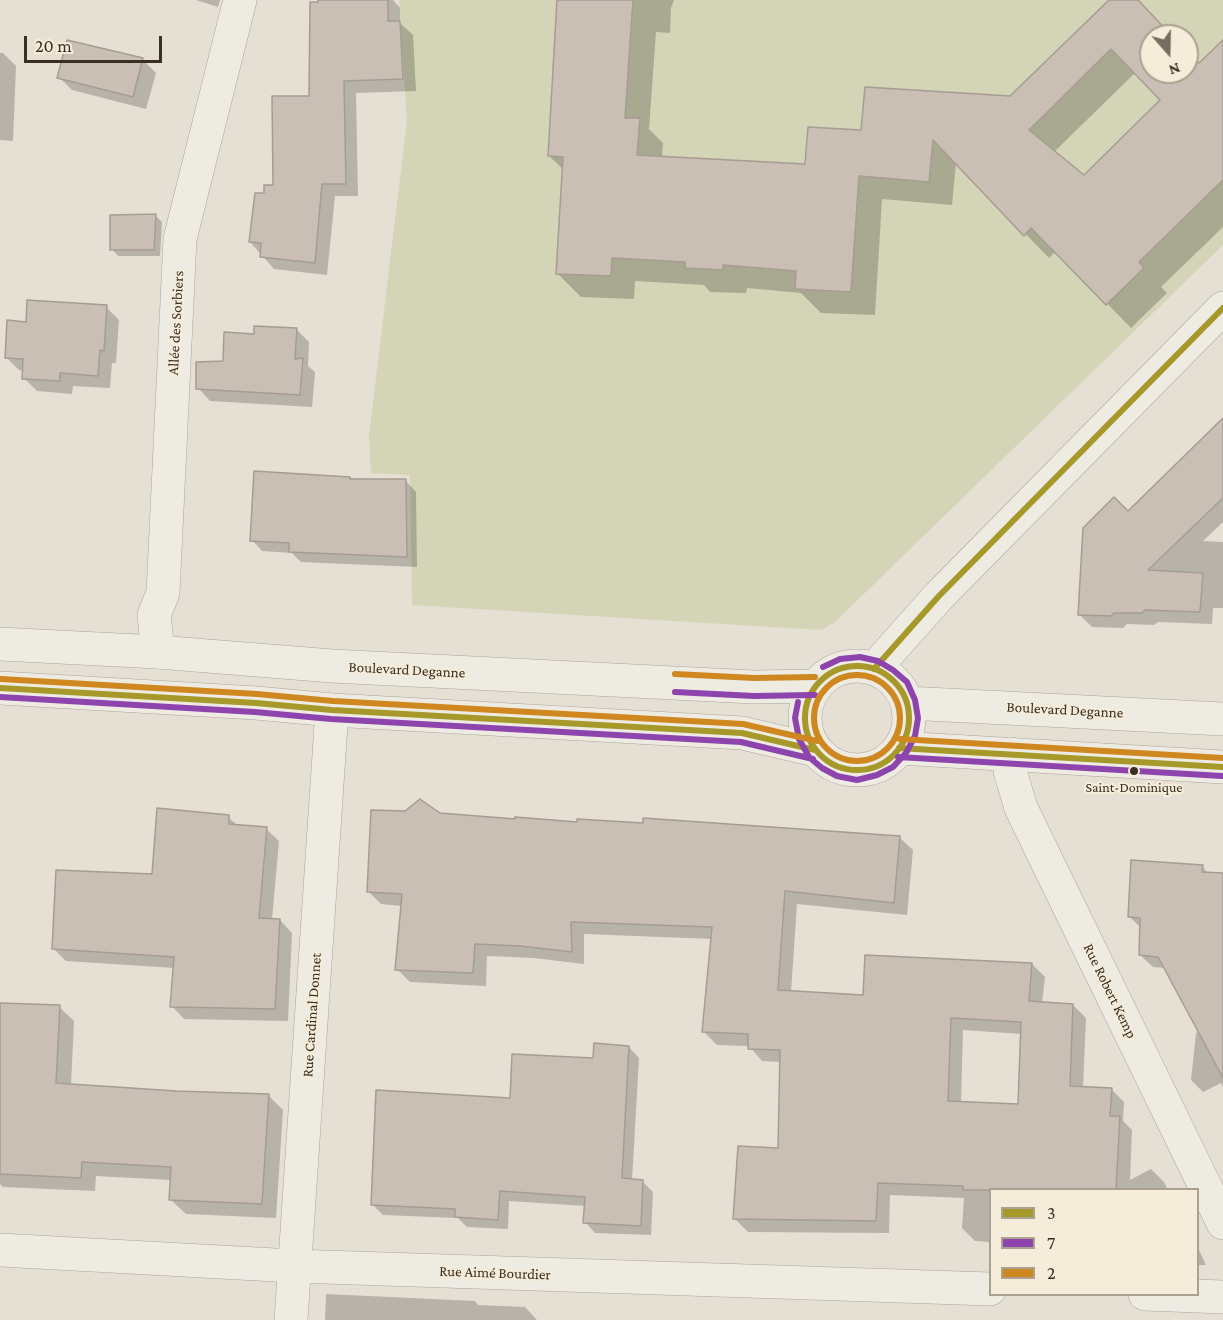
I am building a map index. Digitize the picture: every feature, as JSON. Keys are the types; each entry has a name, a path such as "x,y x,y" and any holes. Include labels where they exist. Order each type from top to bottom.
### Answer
{"street":[{"name":"Allée des Sorbiers","path":"158,652 154,615 163,593 180,239 240,0"},
{"path":"874,669 938,597 1223,308"},
{"name":"Boulevard Deganne","path":"0,644 158,652 332,666 754,687 815,686"},
{"path":"858,666 874,669 888,677 900,688 907,703 909,718 906,734 899,748 881,764 857,771 841,768 827,761 815,750 807,735 804,718 807,701 815,686 827,675 842,668 858,666"},
{"path":"0,688 256,703 332,710 742,733 815,750"},
{"name":"Boulevard Deganne","path":"907,703 1223,719"},
{"name":"Rue Cardinal Donnet","path":"291,1320 332,710"},
{"path":"899,748 1223,767"},
{"name":"Rue Robert Kemp","path":"1011,754 1010,771 1021,808 1223,1223"},
{"name":"Rue Aimé Bourdier","path":"0,1250 294,1266 989,1289"},
{"path":"1197,1296 1223,1297"}],"green space":[{"path":"399,0 1223,0 1223,245 835,622 821,630 412,605 410,475 371,473 369,436 407,120"}],"building":[{"path":"318,0 388,0 388,21 400,21 403,79 344,81 346,184 322,184 315,263 260,257 261,243 249,242 255,193 264,193 264,185 273,185 272,96 309,96 310,2 318,2"},
{"path":"557,0 633,0 625,118 640,118 637,155 805,164 808,127 861,130 865,87 1010,96 1109,0 1138,0 1161,24 1139,24 1139,78 1111,49 1029,130 1084,175 1160,100 1145,84 1199,84 1199,63 1223,40 1223,180 1139,262 1144,268 1106,305 1031,228 1024,236 933,140 929,182 859,176 851,292 795,289 796,271 723,265 723,270 685,268 685,262 612,258 611,276 556,274 563,157 548,156"},
{"path":"67,40 143,58 133,97 57,78"},
{"path":"156,214 154,250 110,250 110,215"},
{"path":"27,300 107,305 104,351 100,350 98,376 60,373 60,381 22,379 23,359 5,358 7,320 26,322"},
{"path":"254,326 297,328 295,359 303,358 300,395 196,389 196,362 223,361 224,332 254,334"},
{"path":"1223,418 1223,498 1148,570 1203,573 1200,612 1145,610 1142,613 1114,613 1111,616 1078,615 1083,528 1114,497 1128,511"},
{"path":"254,471 350,477 350,479 406,479 407,557 289,552 289,543 250,541"},
{"path":"420,799 440,813 515,819 515,817 577,822 577,819 643,823 643,818 900,836 894,903 785,891 778,990 863,995 865,955 1032,963 1029,1001 1073,1004 1070,1086 1112,1088 1110,1116 1120,1116 1116,1188 963,1190 963,1186 878,1183 876,1221 733,1219 738,1146 778,1148 780,1050 748,1049 748,1034 702,1032 712,927 571,922 572,952 475,944 473,973 395,970 402,894 367,892 371,810 405,811","holes":["951,1018 1021,1022 1018,1104 948,1101"]},
{"path":"157,808 229,815 229,824 267,827 259,918 280,919 275,1009 170,1007 174,957 52,949 56,870 152,874"},
{"path":"1131,860 1203,865 1202,872 1223,873 1223,1078 1158,957 1139,955 1140,918 1128,917"},
{"path":"0,1003 60,1005 56,1083 176,1091 269,1094 262,1204 169,1200 171,1167 82,1162 81,1178 0,1174"},
{"path":"594,1043 629,1046 622,1178 643,1180 641,1226 583,1223 585,1197 500,1191 498,1220 455,1217 455,1209 371,1205 376,1090 510,1098 512,1054 593,1058"}],"transit line":[{"name":"3","path":"874,669 938,597 1223,308"},
{"name":"7","path":"798,702 795,718 799,739 809,757 822,768 837,776 857,780 877,775 893,767 906,753 915,736 918,718 915,700 907,682 878,661 860,657 840,659 823,667"},
{"name":"3","path":"857,666 877,670 894,681 905,698 909,718 905,738 894,755 877,766 857,770 837,766 820,755 809,738 805,718 809,698 820,681 837,670 857,666"},
{"name":"2","path":"675,674 754,678 815,677"},
{"name":"2","path":"857,675 881,682 893,694 900,718 893,742 881,754 857,761 833,754 821,742 814,718 821,694 833,682 857,675"},
{"name":"2","path":"1,679 257,694 333,701 743,724 817,741"},
{"name":"3","path":"0,688 256,703 332,710 742,733 815,750"},
{"name":"7","path":"675,692 754,696 815,695"},
{"name":"7","path":"0,697 255,712 331,719 741,742 813,759"},
{"name":"2","path":"900,739 1223,758"},
{"name":"3","path":"899,748 1223,767"},
{"name":"7","path":"898,757 1222,776"}],"place":[{"name":"Saint-Dominique","path":"1134,771"}]}
